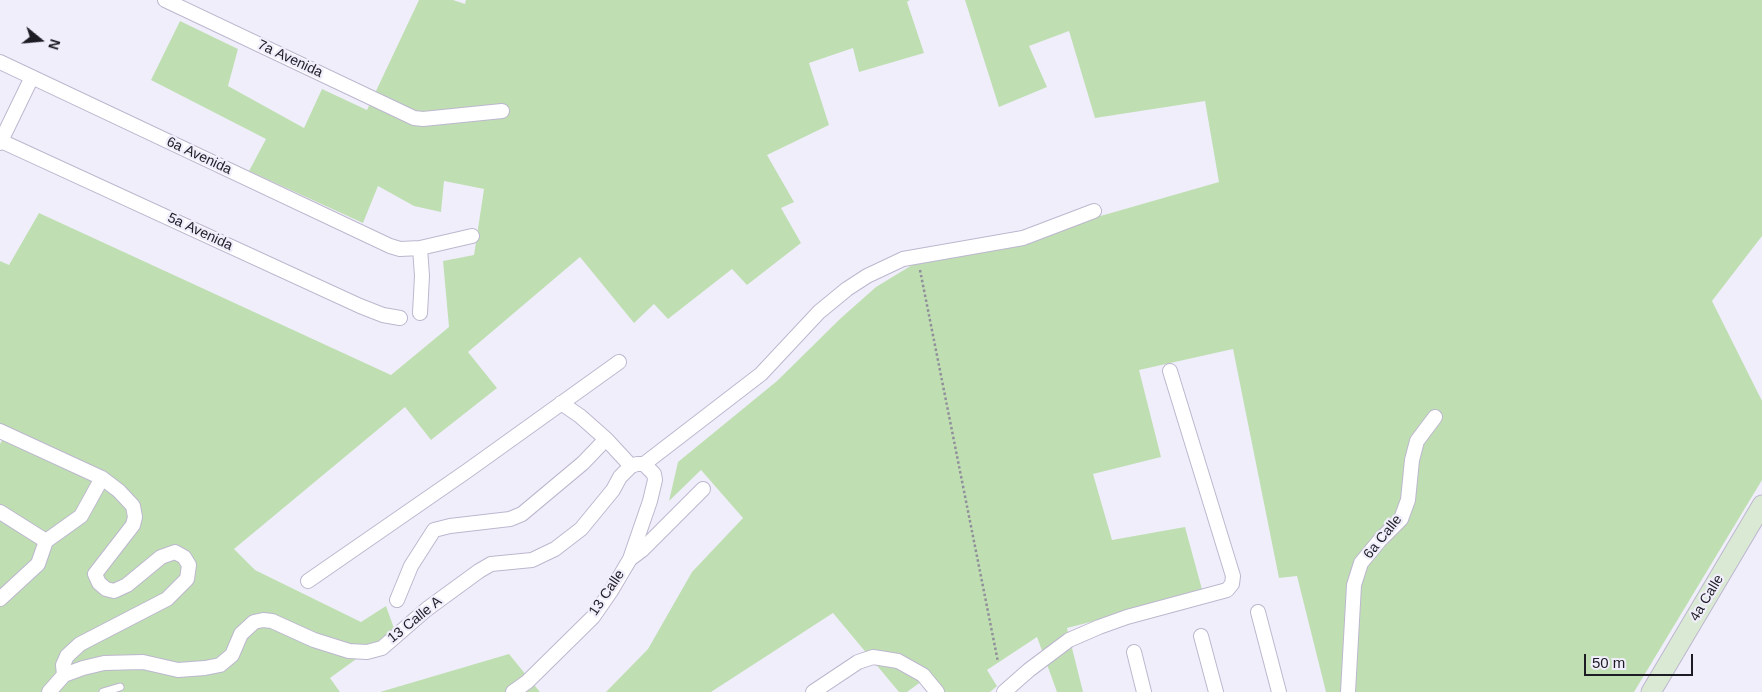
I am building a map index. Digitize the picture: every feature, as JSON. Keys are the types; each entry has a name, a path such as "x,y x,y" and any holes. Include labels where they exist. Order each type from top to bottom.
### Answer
{"street":[{"name":"7a Avenida","path":"165,0 414,118 423,119 502,111"},
{"name":"6a Avenida","path":"0,62 381,242 400,248 420,248 472,236"},
{"path":"1,142 32,78"},
{"name":"5a Avenida","path":"1,142 360,306 383,315 400,318"},
{"path":"561,403 580,416 641,467 761,374 820,312 847,289 868,276 903,259 1023,238 1094,211"},
{"path":"420,248 422,276 420,313"},
{"path":"308,581 467,471 619,362"},
{"path":"1004,692 1029,670 1069,640 1128,617 1227,590 1232,584 1233,576 1170,371"},
{"name":"6a Calle","path":"1348,692 1354,585 1361,564 1380,540 1401,519 1408,500 1412,460 1418,441 1435,417"},
{"path":"0,431 102,478 119,491 133,506 135,516 133,525 95,574 99,583 106,589 114,591 127,585 161,558 175,552 184,557 189,565 187,578 167,599 80,644 67,656 63,665 64,675 48,692"},
{"path":"397,600 411,566 434,530 450,526 510,519 522,514 583,463 606,439"},
{"name":"13 Calle","path":"513,692 526,682 592,617 611,592 630,559 650,501 655,480 654,474 641,467"},
{"name":"13 Calle A","path":"64,675 104,663 143,662 178,670 220,665 232,655 241,634 254,622 263,620 272,621 314,640 349,651 367,652 382,648 427,609 491,564 532,560 555,549 581,529 620,477 641,467"},
{"path":"0,599 38,564 46,541 81,516 102,478"},
{"path":"630,559 642,550 703,489"},
{"name":"4a Calle","path":"1650,692 1762,504"},
{"path":"0,512 46,541"},
{"path":"1258,612 1279,692"},
{"path":"1201,636 1216,692"},
{"path":"1134,652 1144,692"},
{"path":"813,692 858,662 873,657 898,661 923,675 929,689"}],"lane":[{"path":"103,692 120,687"}],"path":[{"path":"917,256 998,662"}],"green space":[{"path":"419,0 453,0 465,4 466,0 910,0 907,2 924,53 859,72 853,48 809,63 829,125 767,155 794,202 781,208 801,243 747,285 732,269 668,319 654,304 634,323 580,257 468,352 497,388 431,440 405,407 234,549 255,570 361,622 386,606 395,631 330,678 340,692 0,692 0,444 6,432 0,429 0,261 9,265 39,213 391,375 449,327 443,261 474,255 484,189 444,181 441,212 414,206 378,186 363,223 249,171 266,139 151,80 180,21 238,49 228,86 304,128 322,89 367,110"},
{"path":"965,0 1762,0 1762,236 1712,301 1762,401 1762,480 1634,692 1326,692 1297,576 1279,578 1233,349 1139,370 1161,457 1093,474 1112,540 1185,527 1203,593 1067,628 1083,692 1057,692 1037,637 987,670 997,686 990,692 941,692 929,676 907,692 899,692 833,613 711,692 606,692 648,649 692,572 743,518 701,470 669,501 678,462 777,381 841,318 876,287 922,259 1104,215 1219,182 1205,101 1095,118 1069,31 1029,46 1047,87 999,107"},
{"path":"509,654 540,692 380,692"}]}
